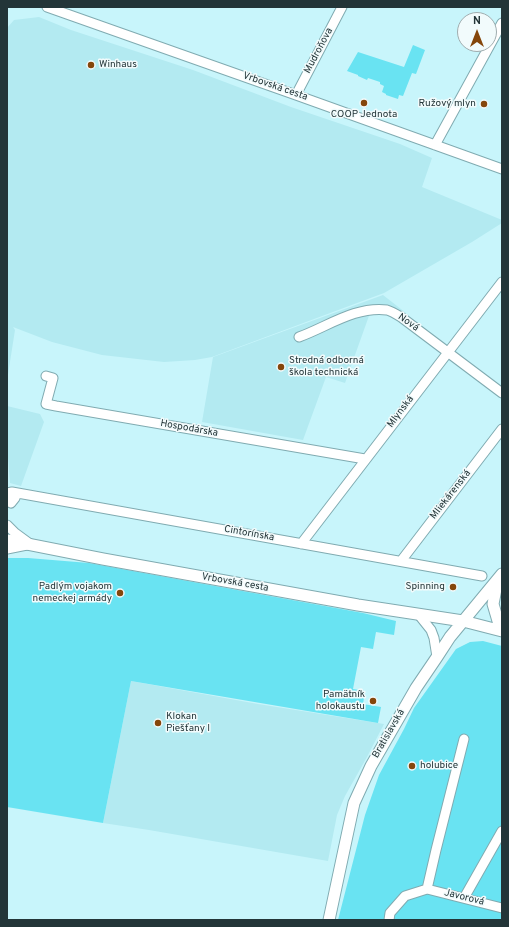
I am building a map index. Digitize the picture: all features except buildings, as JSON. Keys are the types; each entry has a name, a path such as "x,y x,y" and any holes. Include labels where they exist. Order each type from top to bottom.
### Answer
{"main road":[{"name":"Vrbovská cesta","path":"7,540 103,559 364,606 463,622 502,631"},
{"name":"Bratislavská","path":"329,920 354,803 371,766 416,688 450,636 500,576"},
{"path":"500,576 493,604 498,621 502,626"}],"street":[{"name":"Vrbovská cesta","path":"47,7 502,169"},
{"name":"Mudroňova","path":"296,95 342,7"},
{"path":"435,145 502,23"},
{"name":"Mlynská","path":"301,544 502,282"},
{"name":"Nová","path":"299,337 341,318 363,311 388,310 400,317 502,393"},
{"name":"Hospodárska","path":"46,376 53,378 46,404 365,459"},
{"name":"Mliekárenská","path":"400,561 502,429"},
{"name":"Cintorínska","path":"11,493 482,576"},
{"name":"Cintorínska","path":"7,499 7,501 11,503 15,498 11,493"},
{"path":"7,525 30,544"},
{"path":"7,549 30,544"},
{"path":"419,615 431,630 437,657"},
{"path":"389,920 390,914 405,896 427,889 464,739"},
{"path":"464,898 502,831"},
{"name":"Javorová","path":"427,889 502,908"}],"shaded area":[{"path":"39,17 71,30 193,70 291,107 400,144 432,158 422,187 502,220 502,223 384,293 212,357 195,360 164,362 102,355 52,342 13,327 15,330 7,381 7,28 14,20"},
{"path":"413,45 425,50 416,74 412,73 403,96 399,95 398,99 382,92 384,86 380,84 380,82 368,78 367,80 347,71 358,52 404,67"},
{"name":"Stredná odborná škola technická","path":"383,295 406,313 400,321 392,316 370,313 345,383 326,377 303,440 202,422 213,357"},
{"path":"7,406 40,414 44,422 21,486 10,483 7,445"},
{"path":"7,558 28,558 89,563 363,613 396,621 394,635 376,632 373,649 361,647 353,689 365,691 363,704 381,707 378,723 131,681 103,823 7,807"},
{"path":"483,641 502,646 502,920 338,920 365,815 379,775 414,708 456,649 470,642"},
{"path":"131,681 258,704 384,724 345,796 337,815 328,861 103,823"}],"place":[{"name":"Winhaus","path":"91,65"},
{"name":"COOP Jednota","path":"364,103"},
{"name":"Ružový mlyn","path":"484,104"},
{"name":"Stredná odborná škola technická","path":"281,367"},
{"name":"Spinning","path":"453,587"},
{"name":"Padlým vojakom nemeckej armády","path":"120,593"},
{"name":"Pamätník holokaustu","path":"373,701"},
{"name":"Klokan Piešťany I","path":"158,723"},
{"name":"holubice","path":"412,766"}]}
